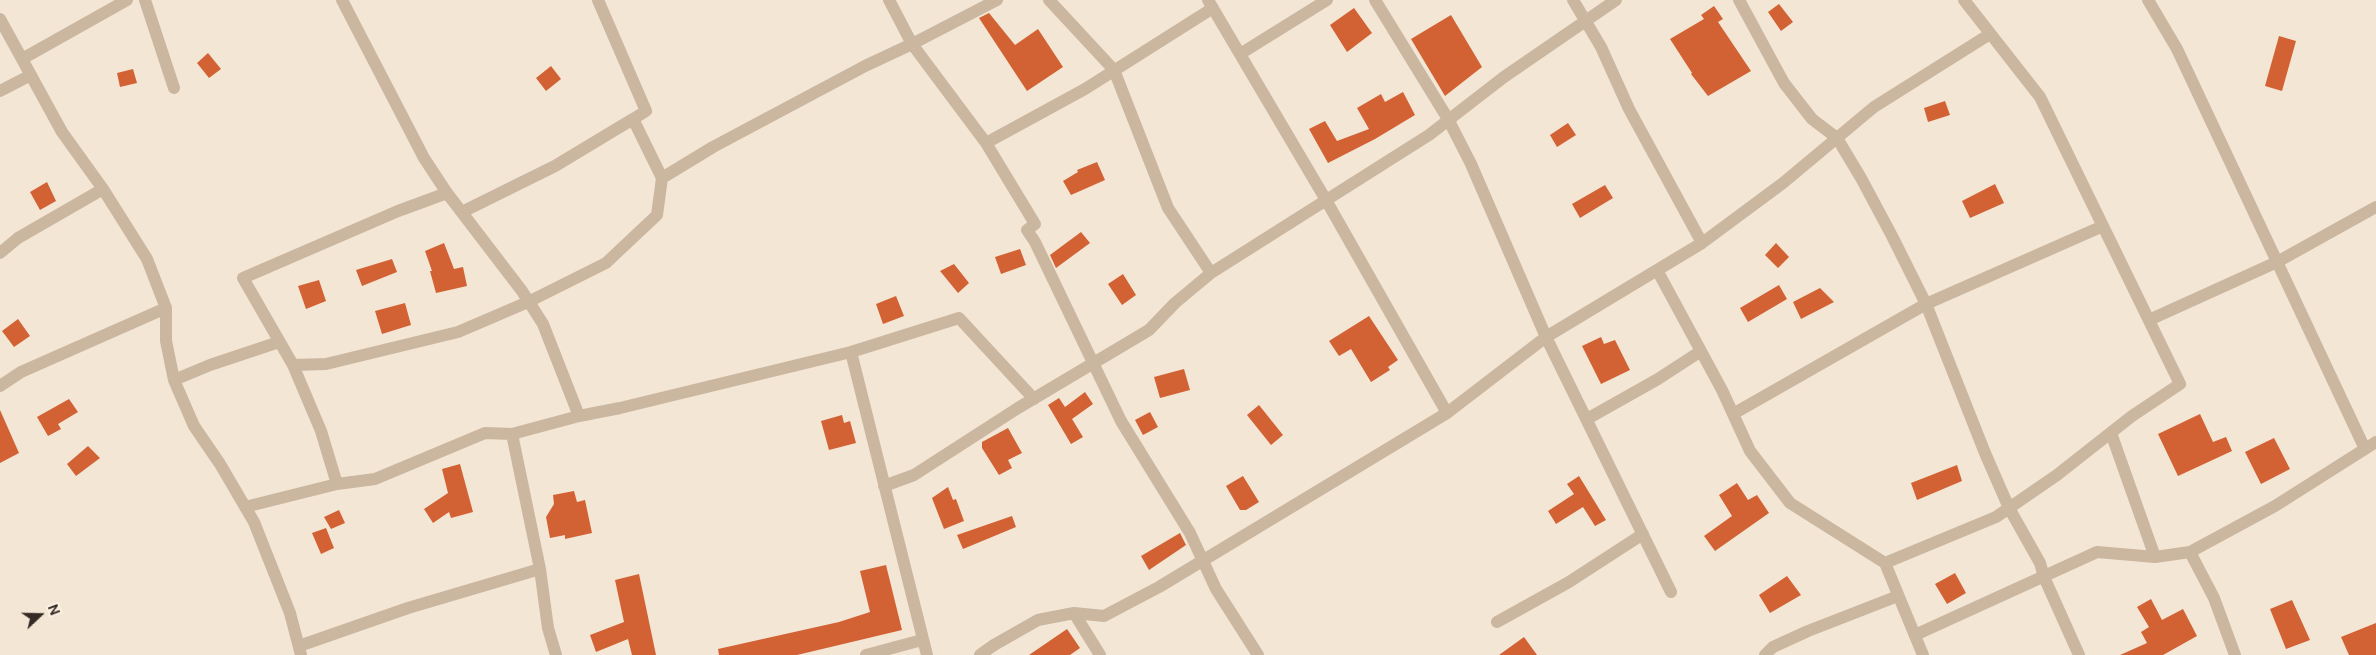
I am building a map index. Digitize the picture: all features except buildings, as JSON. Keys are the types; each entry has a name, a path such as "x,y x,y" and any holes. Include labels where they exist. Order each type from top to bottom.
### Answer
{"street":[{"path":"22,59 127,0"},
{"path":"145,0 174,88"},
{"path":"342,0 424,158 542,324 579,416"},
{"path":"462,212 555,166 646,111 598,0"},
{"path":"888,0 912,44 986,144 1035,224 1027,230 1035,242 1121,421 1154,471 1204,560 1216,589 1258,655"},
{"path":"662,178 730,138 865,66 998,0"},
{"path":"1049,0 1114,70 1168,208 1211,273"},
{"path":"1240,54 1326,0"},
{"path":"1375,0 1448,119 1471,164 1546,337 1671,592"},
{"path":"1573,0 1601,47 1629,109 1702,243"},
{"path":"884,486 914,475 1034,399 1149,330 1175,303 1211,273 1429,135 1448,119 1585,20 1616,0"},
{"path":"1739,0 1784,83 1812,119 1836,138 1861,178 1926,304 2009,508 2040,563 2044,577 2079,655"},
{"path":"1885,563 1996,517 2057,475 2111,433 2180,384 2040,97 1964,0"},
{"path":"1915,635 2097,552 2155,557 2190,552 2275,506 2370,446 2277,262 2177,49 2148,0"},
{"path":"986,144 1114,70 1210,4 1326,200 1447,413"},
{"path":"0,19 62,132 103,189 147,259 166,308 166,341 174,380 194,426 220,464 254,522 290,613 300,651 408,608 540,569"},
{"path":"980,655 1038,620 1074,613 1104,616 1159,587 1447,413 1546,337 1702,243 1783,183 1874,107 1990,34"},
{"path":"0,91 31,75"},
{"path":"293,365 326,364 458,332 528,302 606,262 657,216 662,178 633,119"},
{"path":"0,253 18,238 103,189"},
{"path":"337,484 321,431 293,365 243,278 398,211 448,193"},
{"path":"2149,320 2277,262 2376,208"},
{"path":"1733,414 1926,304 2103,226"},
{"path":"1657,270 1701,351 1750,451 1790,503 1885,563 1923,655"},
{"path":"1,384 21,372 166,308"},
{"path":"245,506 337,484 375,479 484,433 512,434 579,416 620,408 851,352 959,318 1034,399"},
{"path":"174,380 210,364 279,342"},
{"path":"1587,419 1658,379 1701,351"},
{"path":"851,352 927,655"},
{"path":"2111,433 2155,557"},
{"path":"512,434 540,569 548,628 556,655"},
{"path":"1497,622 1569,582 1644,534"},
{"path":"2190,552 2214,598 2234,655"},
{"path":"1765,655 1773,647 1808,631 1898,596"},
{"path":"1074,613 1100,655"},
{"path":"866,655 922,640"}]}
